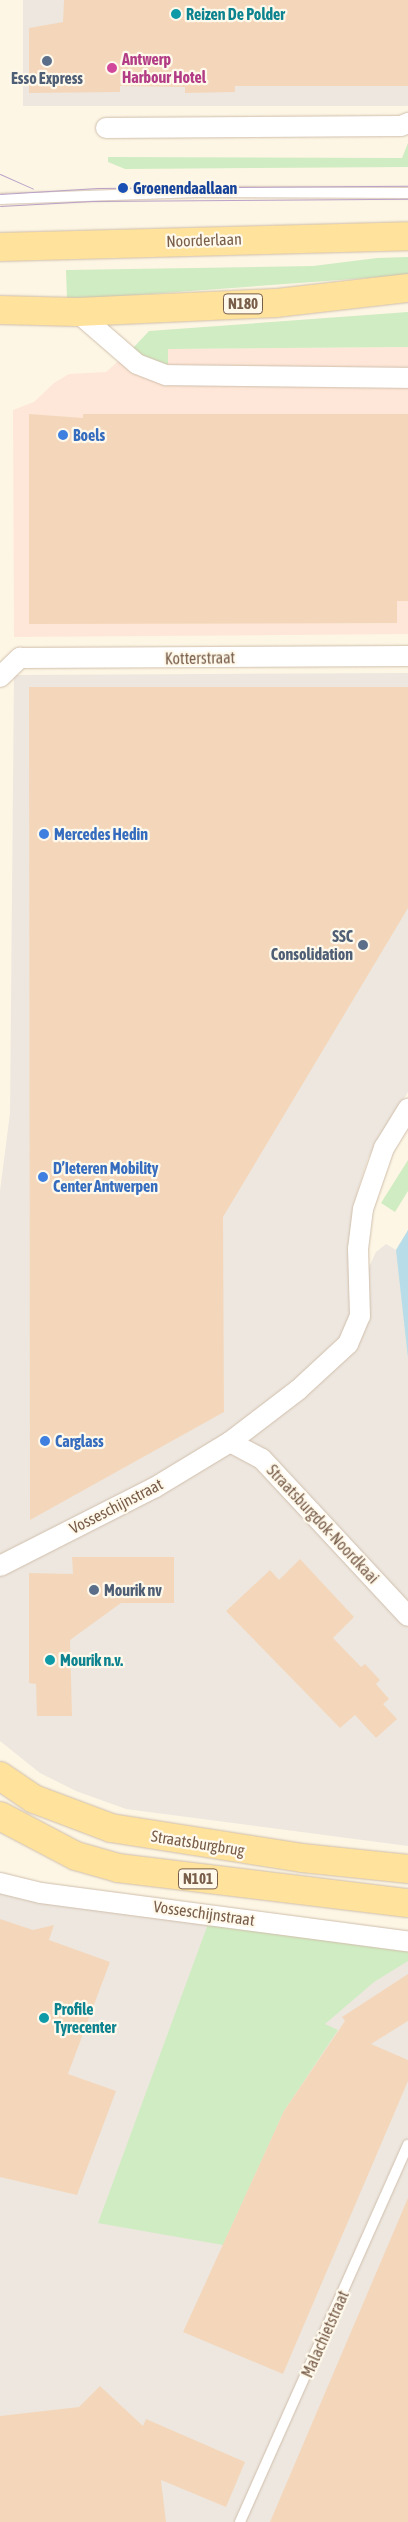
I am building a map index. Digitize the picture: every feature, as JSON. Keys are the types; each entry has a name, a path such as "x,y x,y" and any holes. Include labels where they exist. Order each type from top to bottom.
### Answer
{"main road":[{"name":"Noorderlaan","path":"0,247 408,236"},
{"name":"N180","path":"0,310 77,312 276,303 408,288"},
{"name":"Straatsburgbrug","path":"0,1776 34,1799 111,1828 302,1858 408,1869"},
{"name":"Straatsburgbrug","path":"0,1816 76,1856 118,1868 408,1904"}],"street":[{"path":"106,128 401,126 408,123"},
{"path":"77,312 137,364 166,375 408,378"},
{"name":"Kotterstraat","path":"0,677 20,658 65,660 408,656"},
{"name":"Vosseschijnstraat","path":"0,1566 154,1488 230,1442 298,1390 348,1344 360,1316 358,1250 363,1209 384,1148 408,1109"},
{"name":"Straatsburgdok-Noordkaai","path":"230,1442 262,1459 408,1616"},
{"name":"Vosseschijnstraat","path":"0,1882 41,1893 408,1941"}],"lane":[{"path":"0,199 199,192 408,193"},
{"name":"Malachietstraat","path":"240,2522 408,2145"}],"shaded area":[{"path":"23,0 408,0 408,106 23,106"},
{"path":"408,347 408,634 14,637 13,410 34,402 54,383 69,374 106,372 133,348 153,364 168,367 168,349"},
{"path":"408,673 408,1092 368,1158 353,1206 351,1234 354,1299 376,1252 386,1244 396,1250 400,1243 408,1252 408,1846 126,1809 76,1791 40,1773 0,1741 0,1191 10,1113 14,675"},
{"path":"0,1890 57,1904 408,1952 408,2522 0,2522"}],"green space":[{"path":"408,143 408,167 125,169 108,162 108,157 402,158"},
{"path":"408,257 408,275 67,300 66,270 313,266 377,258"},
{"path":"408,312 408,347 168,349 168,367 153,364 133,348 149,331"},
{"path":"408,1160 408,1191 395,1212 381,1203"},
{"path":"208,1924 408,1952 408,1961 374,1982 325,2024 338,2030 284,2111 223,2245 98,2223"}],"water":[{"path":"408,1230 408,1358 396,1250"}],"building":[{"path":"64,0 408,0 408,86 235,86 235,92 185,93 185,87 120,86 120,92 29,93 29,28 63,22"},
{"path":"29,414 83,418 83,414 408,414 408,601 397,601 397,623 29,624"},
{"path":"29,687 408,687 408,908 223,1217 224,1412 30,1520"},
{"name":"Mourik n.v.","path":"72,1557 174,1557 174,1603 121,1603 70,1640 72,1716 37,1716 36,1684 29,1683 29,1573 73,1574"},
{"path":"300,1559 354,1617 333,1638 361,1667 365,1664 380,1680 376,1684 389,1699 383,1704 397,1719 376,1738 355,1715 340,1728 226,1611 270,1570 279,1580"},
{"name":"Profile Tyrecenter","path":"0,1919 33,1930 54,1925 49,1940 110,1962 68,2074 116,2091 77,2195 0,2177"},
{"path":"408,1974 408,2021 371,2044 408,2060 408,2081 283,2374 183,2332 284,2111 345,2021 342,2017"},
{"path":"408,2198 408,2522 270,2522"},
{"path":"100,2386 143,2426 146,2419 245,2462 226,2507 161,2480 166,2522 0,2522 0,2416 79,2407"}],"tram line":[{"path":"0,174 33,189"},
{"path":"0,194 98,188 408,186"},
{"path":"0,206 92,201 408,199"}],"place":[{"name":"Reizen De Polder","path":"176,14"},
{"name":"Esso Express","path":"47,61"},
{"name":"Antwerp Harbour Hotel","path":"112,68"},
{"name":"Groenendaallaan","path":"123,188"},
{"name":"Boels","path":"63,435"},
{"name":"Mercedes Hedin","path":"44,834"},
{"name":"SSC Consolidation","path":"363,945"},
{"name":"D’Ieteren Mobility Center Antwerpen","path":"43,1177"},
{"name":"Carglass","path":"45,1441"},
{"name":"Mourik nv","path":"94,1590"},
{"name":"Mourik n.v.","path":"50,1660"},
{"name":"Profile Tyrecenter","path":"44,2018"}]}
